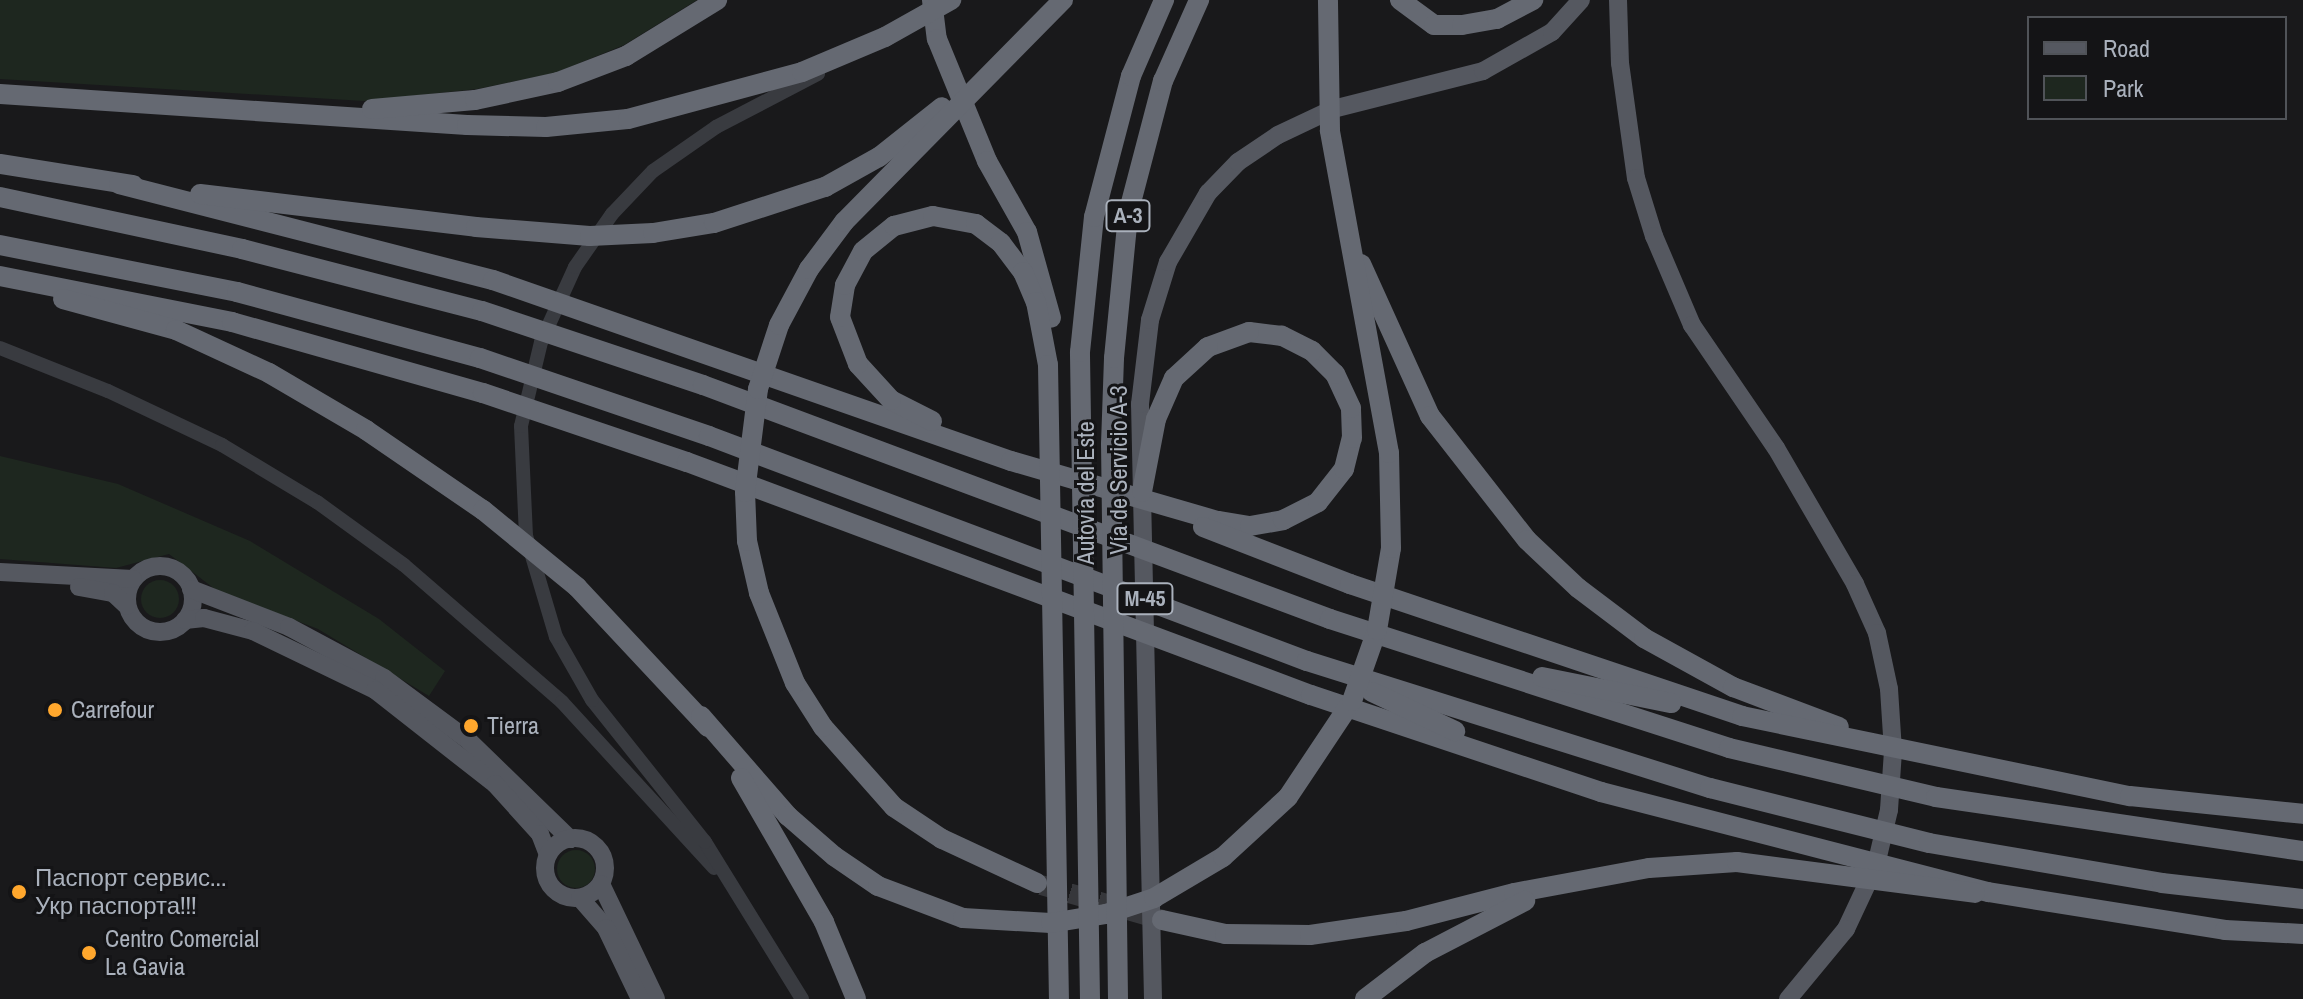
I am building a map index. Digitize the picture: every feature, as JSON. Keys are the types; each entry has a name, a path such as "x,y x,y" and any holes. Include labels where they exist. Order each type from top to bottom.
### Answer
{"highway":[{"path":"232,109 382,109 475,100 558,82 626,56 717,0"},
{"path":"932,0 937,39 987,161 1027,232 1046,287 1054,339 1048,365"},
{"path":"0,94 483,126 628,119 802,72 885,37 951,0"},
{"path":"1037,883 942,839 894,807 856,770 795,683 759,593 747,541 748,441 779,325 809,269 844,222 929,128 1063,0"},
{"name":"Autovía del Este","path":"1090,999 1078,432 1080,352 1094,217 1131,76 1164,0"},
{"name":"Autovía del Este","path":"1118,999 1111,444 1128,214 1163,81 1199,0"},
{"path":"0,287 70,300 176,330 269,373 366,430 483,510 577,587 701,716 788,816 834,856 917,904 963,918 1051,923 1106,914 1154,898 1223,857 1278,808 1316,761 1364,669 1377,630 1391,548 1389,453 1342,215 1330,130 1328,0"},
{"path":"1400,0 1434,25 1462,25 1497,19 1533,0"},
{"path":"0,164 119,184 476,227 590,236 653,233 714,223 825,187 929,128"},
{"path":"119,184 493,280 1011,461 1137,496 1250,526 1283,520 1318,502 1344,469 1352,438 1351,408 1335,374 1312,351 1282,336 1249,332 1208,347 1174,378 1156,419 1137,496"},
{"name":"M-45","path":"0,197 242,249 482,311 703,385 1330,619 1729,748 1936,797 2303,851"},
{"path":"1342,215 1382,318 1430,416 1491,499 1578,588 1644,638 1733,687 1918,755"},
{"path":"1011,461 891,400 858,364 840,317 845,285 863,251 894,226 933,216 976,224 1001,243 1023,272 1036,302 1048,365 1059,999"},
{"name":"M-45","path":"0,245 237,292 480,358 709,436 1307,661 1710,788 1929,843 2162,883 2303,899"},
{"path":"0,276 232,322 483,393 687,462 1311,695 1601,792 1988,892 2225,930 2303,934"},
{"path":"1137,496 1350,584 1742,716"},
{"path":"1330,619 1566,683 1742,716 1918,755 2130,796 2303,814"},
{"path":"1307,661 1601,792"},
{"path":"701,716 780,837 824,922 856,999"},
{"path":"1162,920 1225,934 1310,935 1406,921 1649,868 1737,862 1826,870 1954,894 1988,892"},
{"path":"1365,999 1425,953 1508,907 1570,884"}],"main road":[{"name":"Vía de Servicio A-3","path":"1153,999 1137,496 1140,404 1150,320 1168,262 1208,193 1238,162 1278,135 1333,109 1447,83 1519,54 1552,32 1581,0"},
{"path":"1618,0 1620,63 1636,178 1654,236 1692,325 1776,448 1855,584 1877,633 1889,689 1893,751 1889,810 1876,865 1846,929 1788,999"},
{"path":"0,572 133,579 160,565 180,572 191,589 289,627 384,678 479,749 570,839 587,841 601,852 605,868 601,884 656,999"},
{"path":"127,606 133,579"},
{"path":"0,584 113,593 127,606 138,624 152,631 169,630 185,620 204,618 253,631 375,690 495,784 540,834 548,855 545,870 551,886 564,896 580,898 601,884"},
{"path":"185,620 191,589"},
{"path":"548,855 570,839"},
{"path":"580,898 606,928 640,999"}],"street":[{"path":"802,999 705,842 592,700 540,598 520,492 521,426 541,342 575,267 612,214 653,171 716,127 885,37"},
{"path":"0,348 108,391 222,445 317,502 404,565 562,702 746,905"}],"green space":[{"path":"0,0 697,0 624,45 555,73 477,89 364,101 0,79"},
{"path":"0,456 118,484 250,541 379,619 445,671 429,696 318,629 216,590 169,554 116,568 0,559"},
{"path":"160,580 173,586 179,599 173,612 160,618 147,612 141,599 147,586"},
{"path":"576,850 589,856 595,869 589,882 576,888 563,882 557,869 563,856"}],"tunnel":[{"path":"1041,885 1162,920"}],"place":[{"name":"Carrefour","path":"55,710"},
{"name":"Tierra","path":"471,726"},
{"name":"Паспорт сервис... Укр паспорта!!!","path":"19,892"},
{"name":"Centro Comercial La Gavia","path":"89,953"}]}
